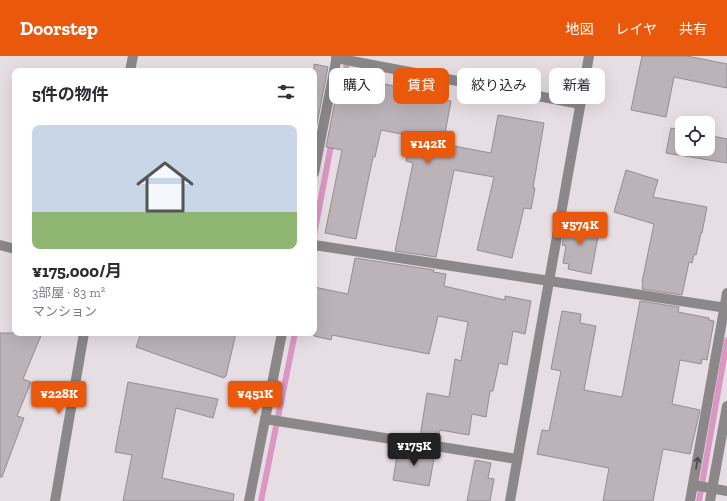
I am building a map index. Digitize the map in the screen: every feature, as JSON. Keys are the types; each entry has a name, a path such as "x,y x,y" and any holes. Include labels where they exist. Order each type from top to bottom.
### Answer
{"street":[{"path":"131,68 133,56"},
{"path":"587,68 589,56"},
{"path":"317,161 342,59 549,98"},
{"path":"510,501 580,104"},
{"path":"0,245 12,248"},
{"path":"317,245 726,307"},
{"path":"710,501 702,487 727,292"},
{"path":"55,501 83,336"},
{"path":"249,501 274,420 282,336"},
{"path":"690,501 702,487 727,406"},
{"path":"274,420 517,459"},
{"path":"702,487 727,491"}],"building":[{"path":"642,56 687,56 727,64 727,88 674,77 666,117 631,110"},
{"path":"314,64 328,67 317,124 317,68 314,68"},
{"path":"385,84 393,86 393,104 449,104 449,101 451,101 443,144 491,153 498,115 544,123 531,209 524,208 512,258 477,250 494,177 454,170 436,257 395,251 413,163 406,161 411,136 381,130 375,157 373,157 356,239 325,233 342,150 326,147 334,104 385,104"},
{"path":"671,128 675,129 675,154 666,153"},
{"path":"715,136 727,139 727,163 684,156 715,156"},
{"path":"626,170 658,180 653,197 707,207 696,255 694,254 692,263 689,262 682,295 642,289 642,282 654,224 614,212"},
{"path":"568,219 600,226 591,274 568,269 569,264 563,263 566,246 562,245"},
{"path":"355,258 434,270 433,272 446,274 444,286 505,300 505,296 531,301 525,334 513,331 507,365 499,363 493,391 490,391 486,417 472,414 469,435 440,430 438,440 420,437 427,393 449,397 455,359 461,361 468,322 438,316 429,354 332,335 331,340 314,336 317,336 317,288 348,294"},
{"path":"640,301 679,307 678,312 709,318 709,320 714,321 707,360 702,359 701,364 680,360 672,404 700,410 690,454 663,449 653,501 603,501 609,468 537,454 542,430 549,431 561,371 551,369 562,311 581,314 580,323 596,326 584,390 622,397"},
{"path":"0,333 12,333 12,336 41,336 23,379 31,382 17,416 24,418 2,477 0,477"},
{"path":"140,336 235,336 226,376 224,378 136,347"},
{"path":"128,382 218,399 213,418 176,408 162,478 234,494 233,501 123,501 132,455 115,452"},
{"path":"398,450 417,453 418,450 435,453 429,486 393,480"},
{"path":"475,460 491,463 488,478 494,479 490,501 467,501"}],"waterway":[{"path":"346,68 348,58"},
{"path":"317,219 332,140"},
{"path":"261,501 294,336"},
{"path":"699,501 727,340"}]}
